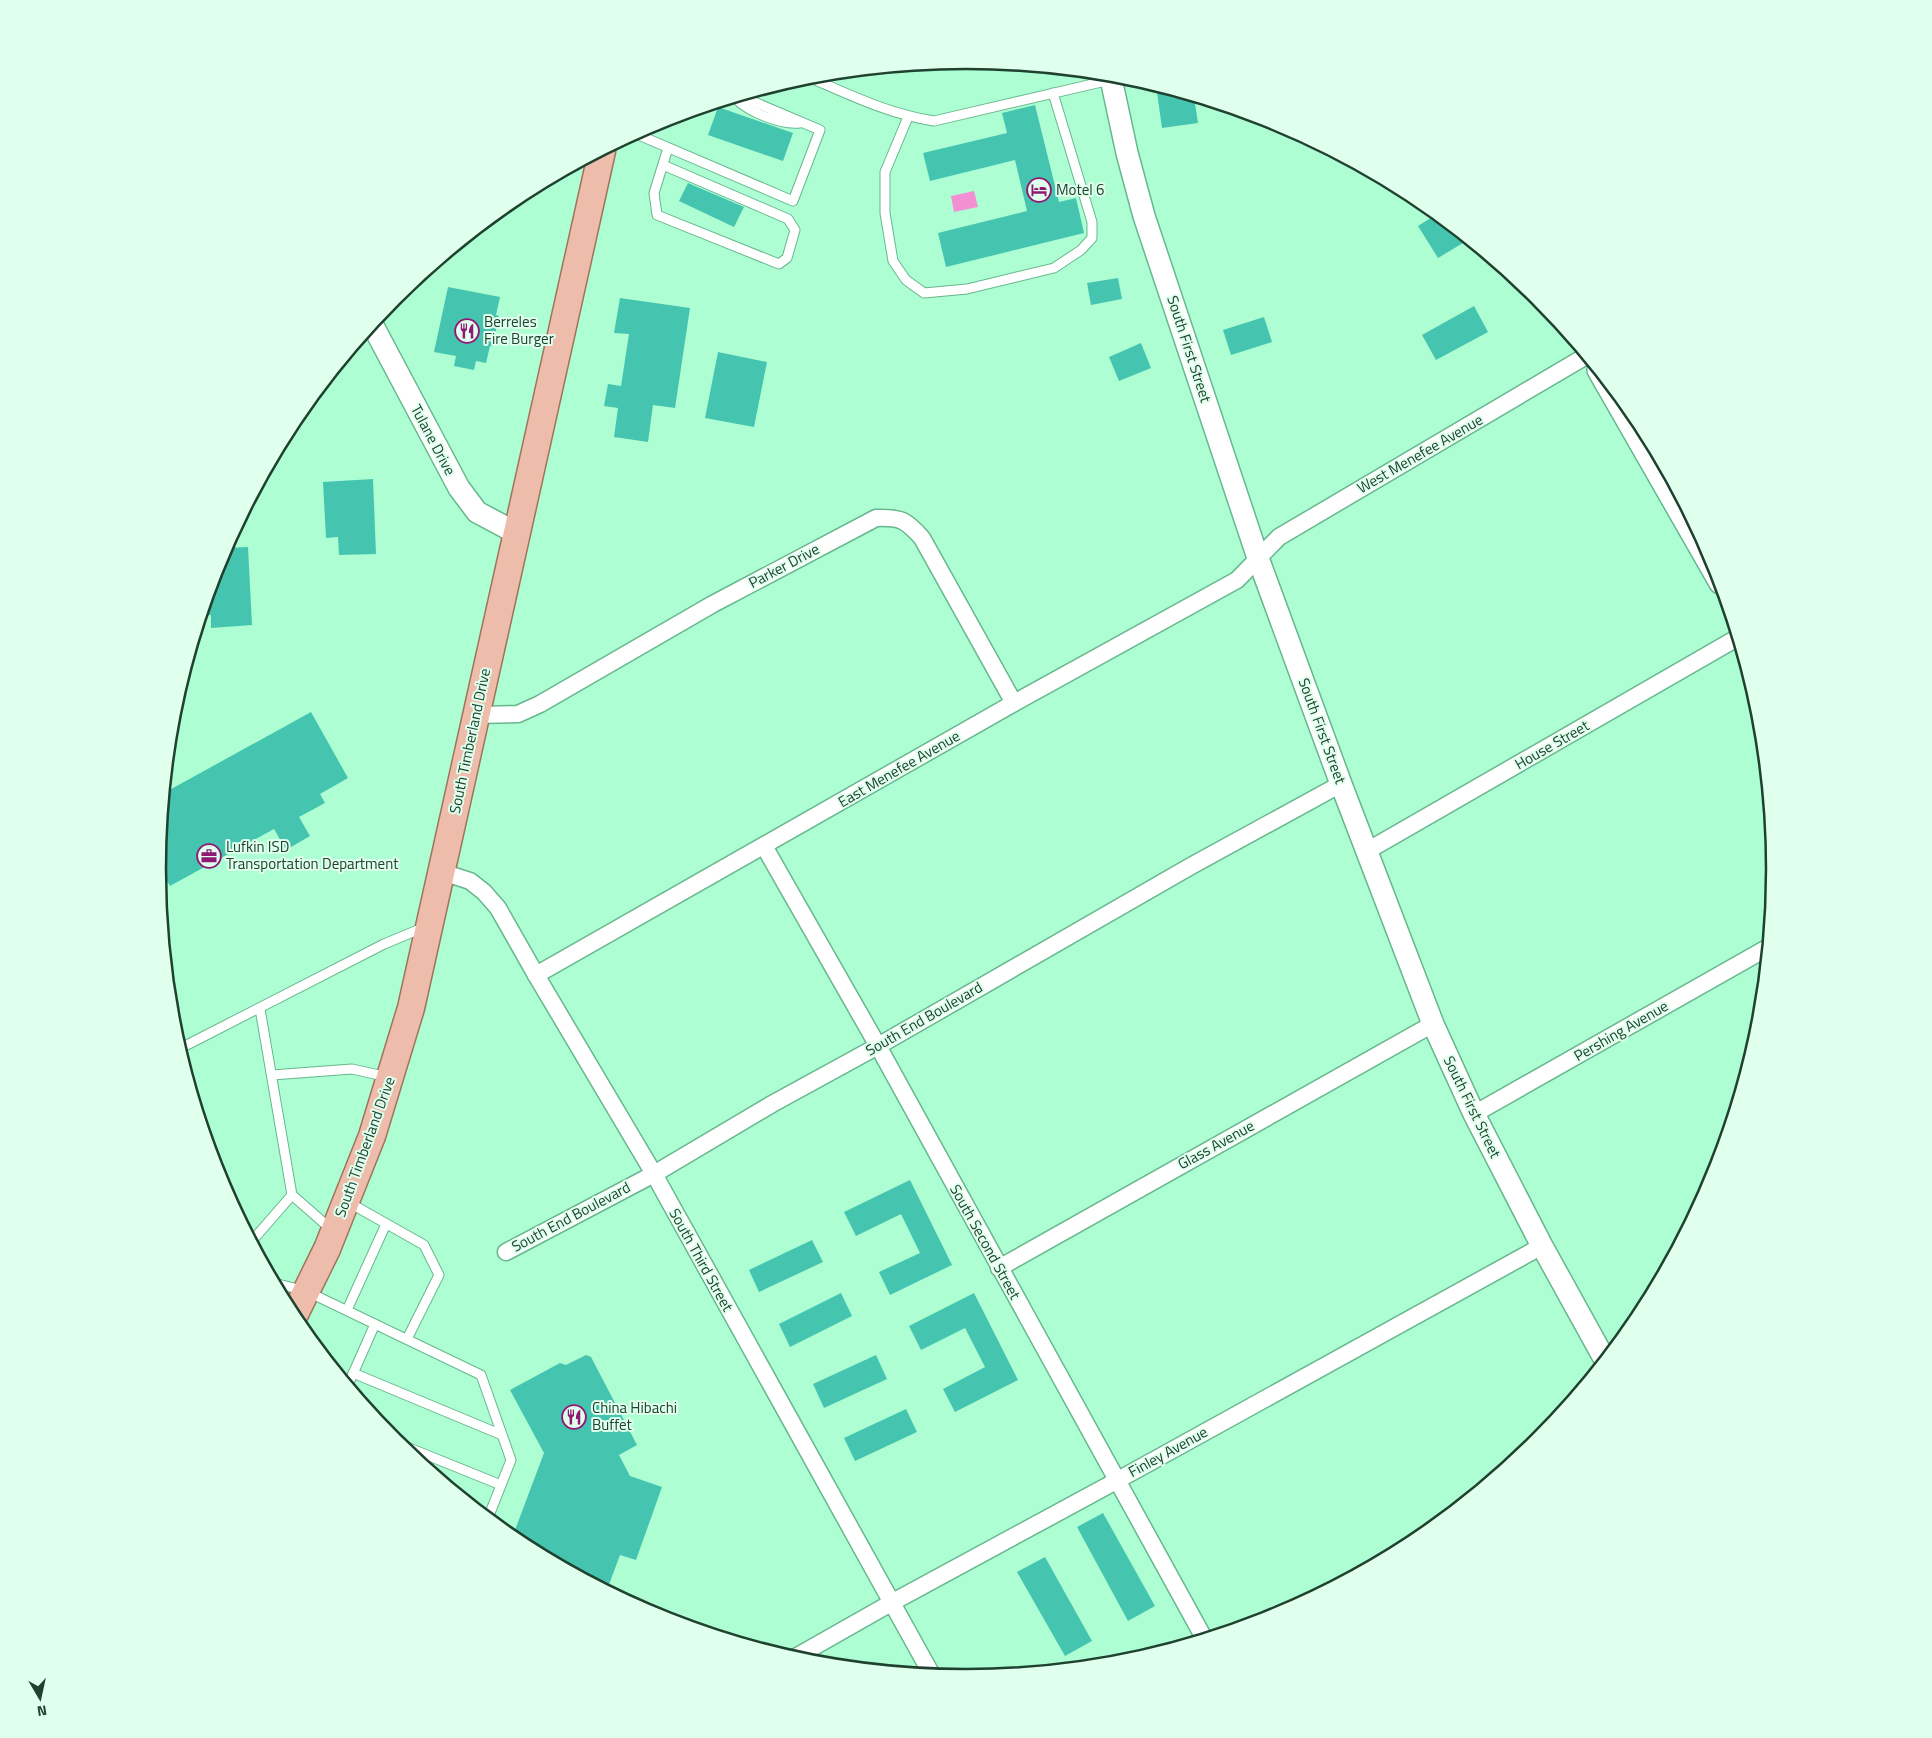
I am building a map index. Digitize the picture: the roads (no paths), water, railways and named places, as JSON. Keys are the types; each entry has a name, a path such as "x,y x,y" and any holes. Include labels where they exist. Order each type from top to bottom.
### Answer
{"main road":[{"name":"South Timberland Drive","path":"298,1308 334,1232 372,1136 411,1008 600,157"}],"street":[{"name":"South First Street","path":"1111,82 1144,216 1258,558 1341,784 1433,1024 1474,1114 1542,1246 1602,1355"},
{"name":"Tulane Drive","path":"375,329 459,488 477,512 518,534"},
{"name":"West Menefee Avenue","path":"1258,558 1279,537 1582,358"},
{"path":"1621,409 1694,537"},
{"name":"Parker Drive","path":"476,715 518,714 540,704 713,604 876,518 892,518 909,523 922,538 1014,703"},
{"name":"East Menefee Avenue","path":"536,976 1014,703 1237,580 1258,558"},
{"name":"House Street","path":"1367,851 1733,641"},
{"name":"South End Boulevard","path":"506,1252 654,1174 772,1104 878,1046 1191,866 1341,784"},
{"name":"South Second Street","path":"764,846 878,1046 1202,1633"},
{"name":"South Third Street","path":"442,872 470,882 484,892 498,908 536,976 654,1174 928,1668"},
{"name":"Pershing Avenue","path":"1474,1114 1762,951"},
{"name":"Glass Avenue","path":"999,1268 1433,1024"},
{"name":"Finley Avenue","path":"804,1653 1542,1246"}],"lane":[{"path":"821,82 882,109 908,117 934,121 1098,80"},
{"path":"908,117 885,172 884,213 893,261 906,280 924,293 967,289 1054,268 1081,250 1092,238 1092,222 1053,93"},
{"path":"644,137 793,201 820,130 748,99"},
{"path":"739,102 745,108 789,124 803,122"},
{"path":"663,165 788,219 795,230 787,258 779,264 657,215 654,193 668,148"},
{"path":"186,1046 384,944 430,925"},
{"path":"260,1009 292,1195 334,1232"},
{"path":"272,1075 352,1069 390,1078"},
{"path":"256,1237 292,1195"},
{"path":"346,1201 424,1245 439,1275 407,1339"},
{"path":"347,1310 386,1224"},
{"path":"283,1285 306,1291 480,1375 511,1460 490,1512"},
{"path":"350,1379 375,1324"},
{"path":"352,1373 502,1435"},
{"path":"420,1454 501,1485"}],"place":[{"name":"Motel 6","path":"1039,190"},
{"name":"Berreles Fire Burger","path":"467,331"},
{"name":"Lufkin ISD Transportation Department","path":"209,856"},
{"name":"China Hibachi Buffet","path":"574,1417"}]}
